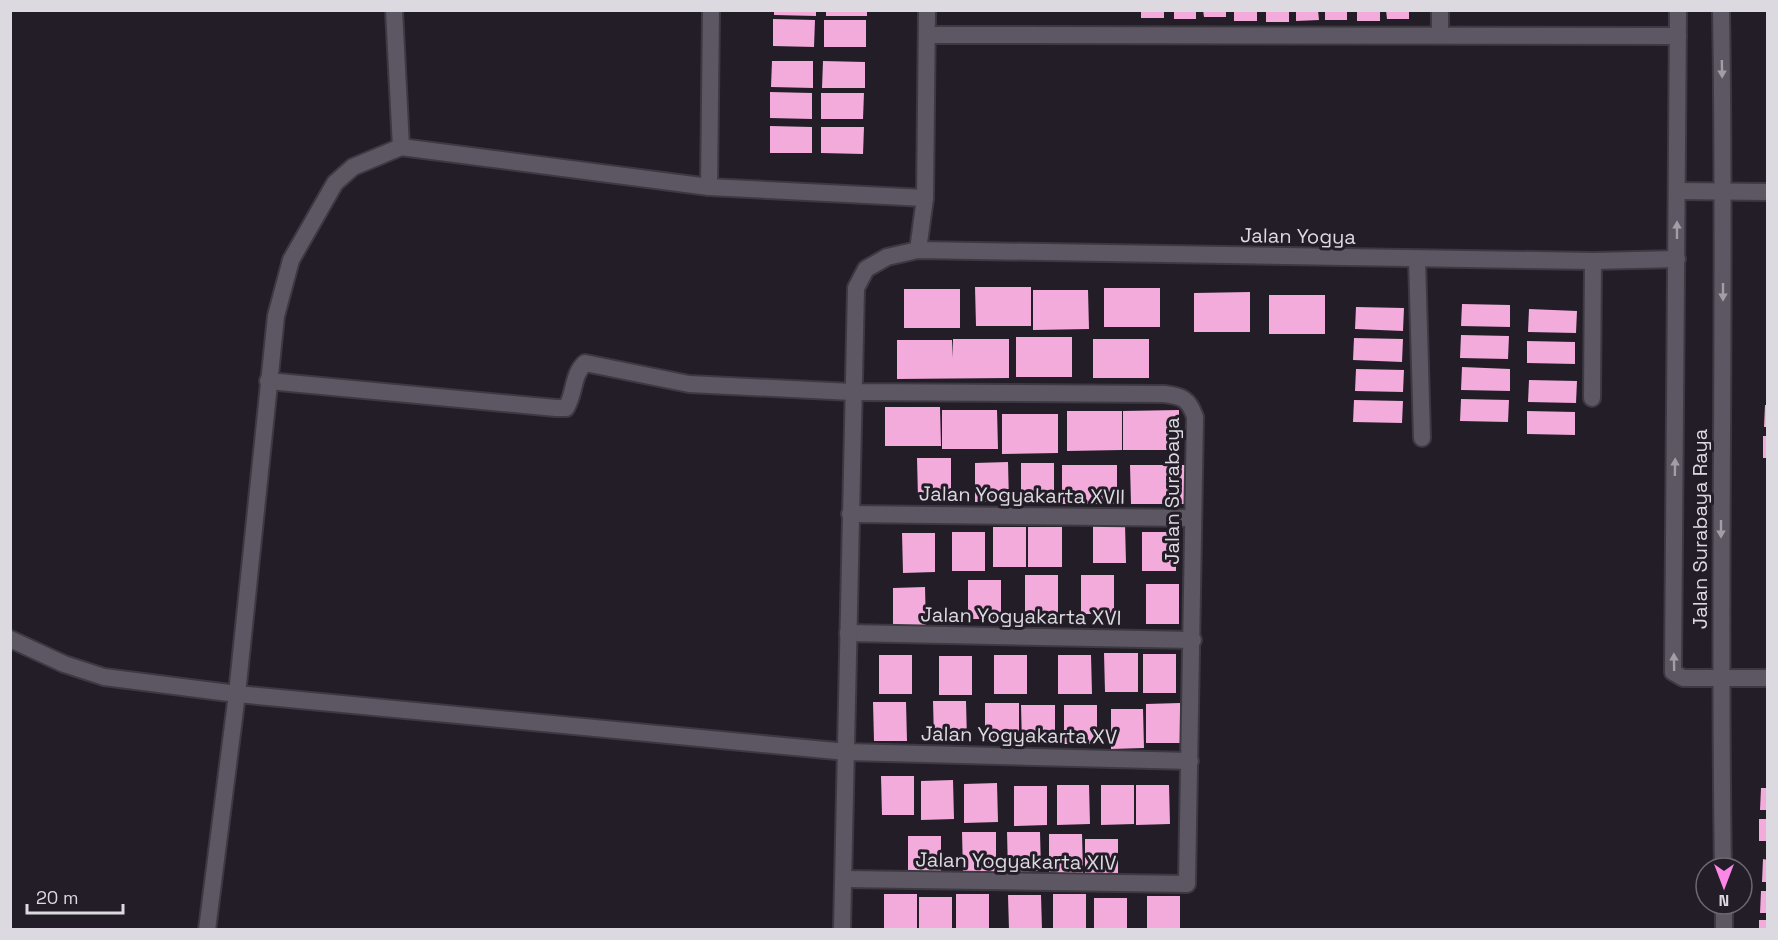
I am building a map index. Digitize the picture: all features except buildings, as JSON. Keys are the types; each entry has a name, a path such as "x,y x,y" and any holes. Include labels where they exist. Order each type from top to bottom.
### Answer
{"street":[{"path":"394,10 401,147"},
{"path":"709,187 711,10"},
{"path":"918,250 925,198 927,10"},
{"path":"1440,10 1440,35"},
{"path":"1678,10 1673,672 1683,678 1767,678"},
{"name":"Jalan Surabaya Raya","path":"1721,10 1724,191 1720,678 1723,856"},
{"path":"927,35 1678,36"},
{"path":"207,930 237,694 276,316 291,260 335,183 352,167 401,147 709,187 925,198"},
{"path":"1678,191 1767,192"},
{"name":"Jalan Yogya","path":"842,930 845,879 852,392 856,288 866,269 887,257 918,250 1417,259 1593,261 1677,259"},
{"path":"1417,259 1422,438"},
{"path":"1592,398 1593,261"},
{"path":"268,381 566,408 579,370 585,363 689,384 852,392"},
{"name":"Jalan Surabaya","path":"852,392 1180,396 1190,403 1195,417 1193,640 1187,884"},
{"name":"Jalan Yogyakarta XVII","path":"850,514 1194,518"},
{"name":"Jalan Yogyakarta XVI","path":"848,633 1193,640"},
{"name":"Jalan Yogyakarta XV","path":"10,639 64,664 104,677 237,694 847,752 1190,761"},
{"name":"Jalan Yogyakarta XIV","path":"845,879 1187,884"}]}
